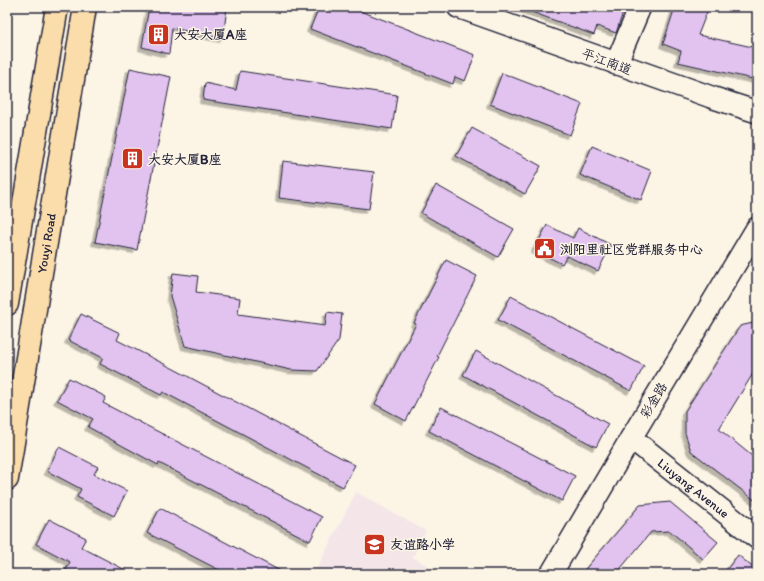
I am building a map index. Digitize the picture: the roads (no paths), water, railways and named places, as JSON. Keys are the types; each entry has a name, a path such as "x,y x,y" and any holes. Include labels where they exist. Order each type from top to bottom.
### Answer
{"main road":[{"path":"7,304 57,7"},
{"name":"Youyi Road","path":"7,479 85,7"}],"street":[{"name":"平江南道","path":"458,7 616,64 757,112"},
{"path":"616,64 640,7"},
{"name":"彩金路","path":"551,574 630,438 757,228"},
{"name":"Liuyang Avenue","path":"630,438 757,538"}],"place":[{"name":"大安大厦A座","path":"158,34"},
{"name":"大安大厦B座","path":"133,159"},
{"name":"浏阳里社区党群服务中心","path":"544,249"},
{"name":"友谊路小学","path":"375,544"}]}
